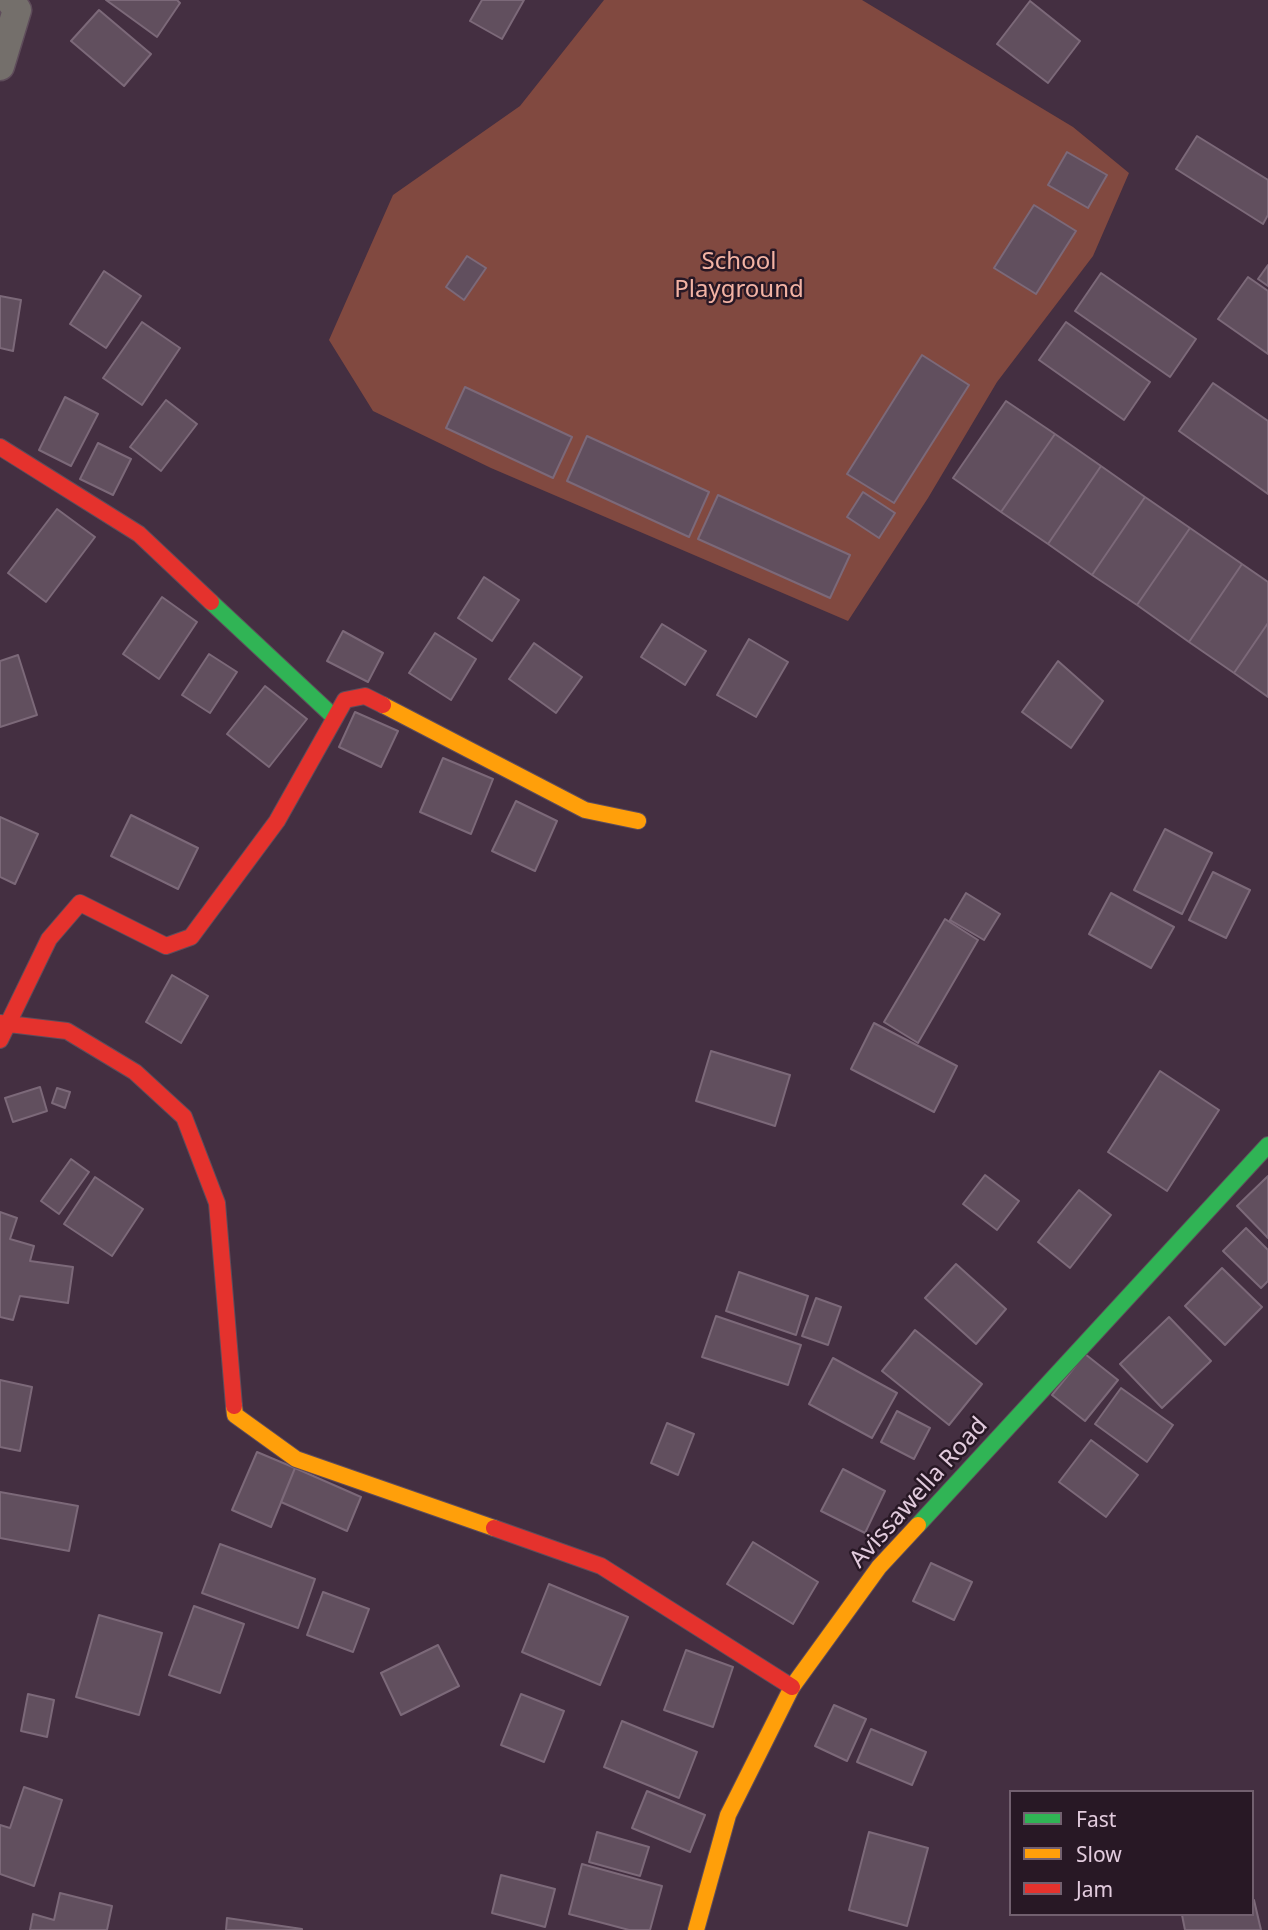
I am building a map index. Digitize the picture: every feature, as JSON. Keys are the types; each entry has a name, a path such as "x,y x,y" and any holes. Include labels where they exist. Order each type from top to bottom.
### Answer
{"street":[{"path":"0,66 17,10 10,0"},
{"path":"0,447 139,534 334,717"},
{"path":"0,1040 4,1023 49,939 80,903 166,946 191,937 278,821 345,700 365,696 585,810 638,821"},
{"path":"4,1023 66,1031 135,1072 184,1117 217,1203 234,1415 296,1459 601,1566 792,1687"},
{"name":"Avissawella Road","path":"696,1930 728,1815 792,1687 878,1567 1268,1145"}],"green space":[{"name":"School Playground","path":"604,0 862,0 1073,127 1129,173 1093,256 997,382 928,498 848,621 491,468 373,411 329,340 393,195 520,106"}],"building":[{"path":"106,0 177,0 180,3 157,37"},
{"path":"482,0 524,0 502,39 470,21"},
{"path":"1030,1 1080,41 1048,83 997,44"},
{"path":"99,10 151,54 124,86 71,41"},
{"path":"1197,136 1268,180 1268,215 1263,224 1176,169"},
{"path":"1067,152 1107,175 1088,208 1048,185"},
{"path":"1034,205 1076,231 1036,294 994,268"},
{"path":"467,256 486,268 464,300 446,287"},
{"path":"1268,265 1268,286 1258,279"},
{"path":"104,271 141,296 106,348 70,324"},
{"path":"1101,273 1196,339 1170,377 1075,311"},
{"path":"1248,277 1268,291 1268,354 1218,319"},
{"path":"0,296 21,300 13,351 0,348"},
{"path":"142,322 180,348 142,405 103,378"},
{"path":"1066,322 1150,382 1124,420 1039,360"},
{"path":"922,355 969,385 894,503 847,474"},
{"path":"1213,383 1268,421 1268,494 1179,431"},
{"path":"465,387 572,437 553,478 446,428"},
{"path":"65,397 98,414 71,466 39,450"},
{"path":"166,400 197,424 161,471 130,447"},
{"path":"1006,401 1055,434 1001,512 953,478"},
{"path":"1055,434 1101,466 1048,544 1001,512"},
{"path":"587,436 709,492 689,537 567,481"},
{"path":"98,443 131,459 113,495 80,479"},
{"path":"1101,466 1145,497 1092,575 1048,544"},
{"path":"863,492 895,513 879,538 847,517"},
{"path":"718,495 850,555 830,598 698,539"},
{"path":"1145,497 1190,528 1137,605 1092,575"},
{"path":"57,509 95,537 46,602 8,573"},
{"path":"1190,528 1242,564 1189,642 1137,605"},
{"path":"1242,564 1268,582 1268,623 1234,673 1189,642"},
{"path":"484,577 519,600 492,641 458,618"},
{"path":"162,597 197,622 159,679 123,654"},
{"path":"1268,623 1268,697 1234,673"},
{"path":"662,624 706,651 685,685 641,657"},
{"path":"343,631 383,653 368,682 327,661"},
{"path":"435,633 476,659 451,700 409,673"},
{"path":"749,639 788,662 756,717 717,695"},
{"path":"534,643 582,677 556,713 509,679"},
{"path":"209,654 237,672 210,713 182,695"},
{"path":"18,655 37,715 0,727 0,661"},
{"path":"1058,661 1103,701 1071,748 1022,712"},
{"path":"265,686 307,719 269,767 227,734"},
{"path":"355,712 398,731 381,767 339,747"},
{"path":"443,758 493,779 471,834 420,812"},
{"path":"516,801 557,821 535,871 492,851"},
{"path":"131,815 198,848 178,889 111,856"},
{"path":"0,817 38,834 15,884 0,877"},
{"path":"1165,829 1212,853 1182,914 1134,890"},
{"path":"1213,872 1250,890 1226,938 1189,920"},
{"path":"966,893 1000,914 984,940 950,920"},
{"path":"1111,893 1174,927 1151,968 1089,934"},
{"path":"945,919 978,940 918,1043 884,1022"},
{"path":"172,975 208,996 181,1043 146,1022"},
{"path":"874,1023 957,1066 934,1112 851,1069"},
{"path":"711,1051 790,1075 775,1126 696,1101"},
{"path":"1160,1071 1219,1110 1167,1191 1108,1152"},
{"path":"40,1087 47,1111 13,1122 5,1098"},
{"path":"57,1088 70,1092 65,1108 52,1103"},
{"path":"71,1159 89,1172 59,1214 41,1201"},
{"path":"985,1175 1019,1201 997,1230 963,1204"},
{"path":"1268,1176 1268,1238 1237,1206"},
{"path":"95,1177 143,1209 112,1256 64,1224"},
{"path":"1079,1190 1111,1215 1070,1268 1038,1242"},
{"path":"0,1212 17,1218 10,1239 34,1246 30,1261 73,1267 68,1303 20,1296 13,1320 0,1317"},
{"path":"1246,1228 1268,1250 1268,1281 1261,1288 1223,1251"},
{"path":"956,1264 1006,1309 976,1344 925,1298"},
{"path":"1222,1268 1262,1307 1225,1345 1185,1306"},
{"path":"739,1272 808,1296 796,1335 726,1311"},
{"path":"816,1298 841,1307 828,1345 802,1336"},
{"path":"716,1316 801,1345 788,1385 702,1357"},
{"path":"1169,1317 1211,1361 1162,1408 1120,1364"},
{"path":"915,1330 982,1384 949,1425 882,1371"},
{"path":"1085,1354 1118,1380 1085,1421 1052,1395"},
{"path":"833,1358 897,1393 872,1438 809,1404"},
{"path":"0,1380 32,1387 20,1451 0,1447"},
{"path":"1121,1388 1173,1425 1147,1462 1095,1424"},
{"path":"897,1411 930,1428 914,1459 881,1442"},
{"path":"667,1423 694,1434 678,1475 651,1463"},
{"path":"1091,1440 1138,1475 1106,1517 1059,1482"},
{"path":"257,1452 295,1468 271,1527 232,1510"},
{"path":"295,1468 361,1497 347,1531 281,1502"},
{"path":"843,1469 885,1491 865,1533 821,1511"},
{"path":"0,1492 78,1506 69,1551 0,1538"},
{"path":"753,1542 818,1582 793,1624 727,1584"},
{"path":"220,1544 315,1579 298,1628 202,1593"},
{"path":"931,1563 972,1582 954,1620 913,1601"},
{"path":"549,1584 628,1617 600,1685 522,1652"},
{"path":"323,1592 369,1609 353,1652 307,1635"},
{"path":"194,1606 244,1624 220,1693 169,1675"},
{"path":"99,1615 162,1633 139,1715 76,1697"},
{"path":"438,1645 459,1686 401,1715 381,1673"},
{"path":"686,1650 733,1667 713,1727 664,1710"},
{"path":"28,1694 54,1700 47,1737 21,1731"},
{"path":"521,1694 564,1711 544,1762 501,1745"},
{"path":"834,1705 866,1719 847,1761 815,1746"},
{"path":"622,1721 697,1752 679,1798 604,1767"},
{"path":"871,1729 926,1752 912,1785 857,1762"},
{"path":"24,1787 62,1800 34,1886 0,1874 0,1825 10,1828"},
{"path":"647,1791 705,1815 690,1852 632,1828"},
{"path":"597,1832 649,1847 640,1876 589,1862"},
{"path":"869,1832 928,1848 907,1926 849,1910"},
{"path":"582,1864 662,1886 650,1930 629,1930 569,1914"},
{"path":"501,1875 555,1889 545,1927 492,1913"},
{"path":"60,1893 112,1906 107,1930 30,1930 33,1914 54,1920"},
{"path":"1254,1900 1261,1930 1185,1930 1182,1916 1254,1916"},
{"path":"227,1918 302,1929 302,1930 226,1930"}],"traffic: fast":[{"path":"211,602 334,717"},
{"path":"918,1525 1268,1145"}],"traffic: slow":[{"path":"383,705 585,810 638,821"},
{"path":"234,1406 235,1415 296,1459 494,1528"},
{"path":"696,1930 728,1815 792,1687 879,1567 918,1525"}],"traffic: jam":[{"path":"0,447 139,534 211,602"},
{"path":"0,1040 49,939 80,903 166,946 191,937 277,821 345,700 365,696 383,705"},
{"path":"0,1023 67,1031 135,1072 184,1117 217,1203 234,1406"},
{"path":"494,1528 601,1566 792,1687"}]}
